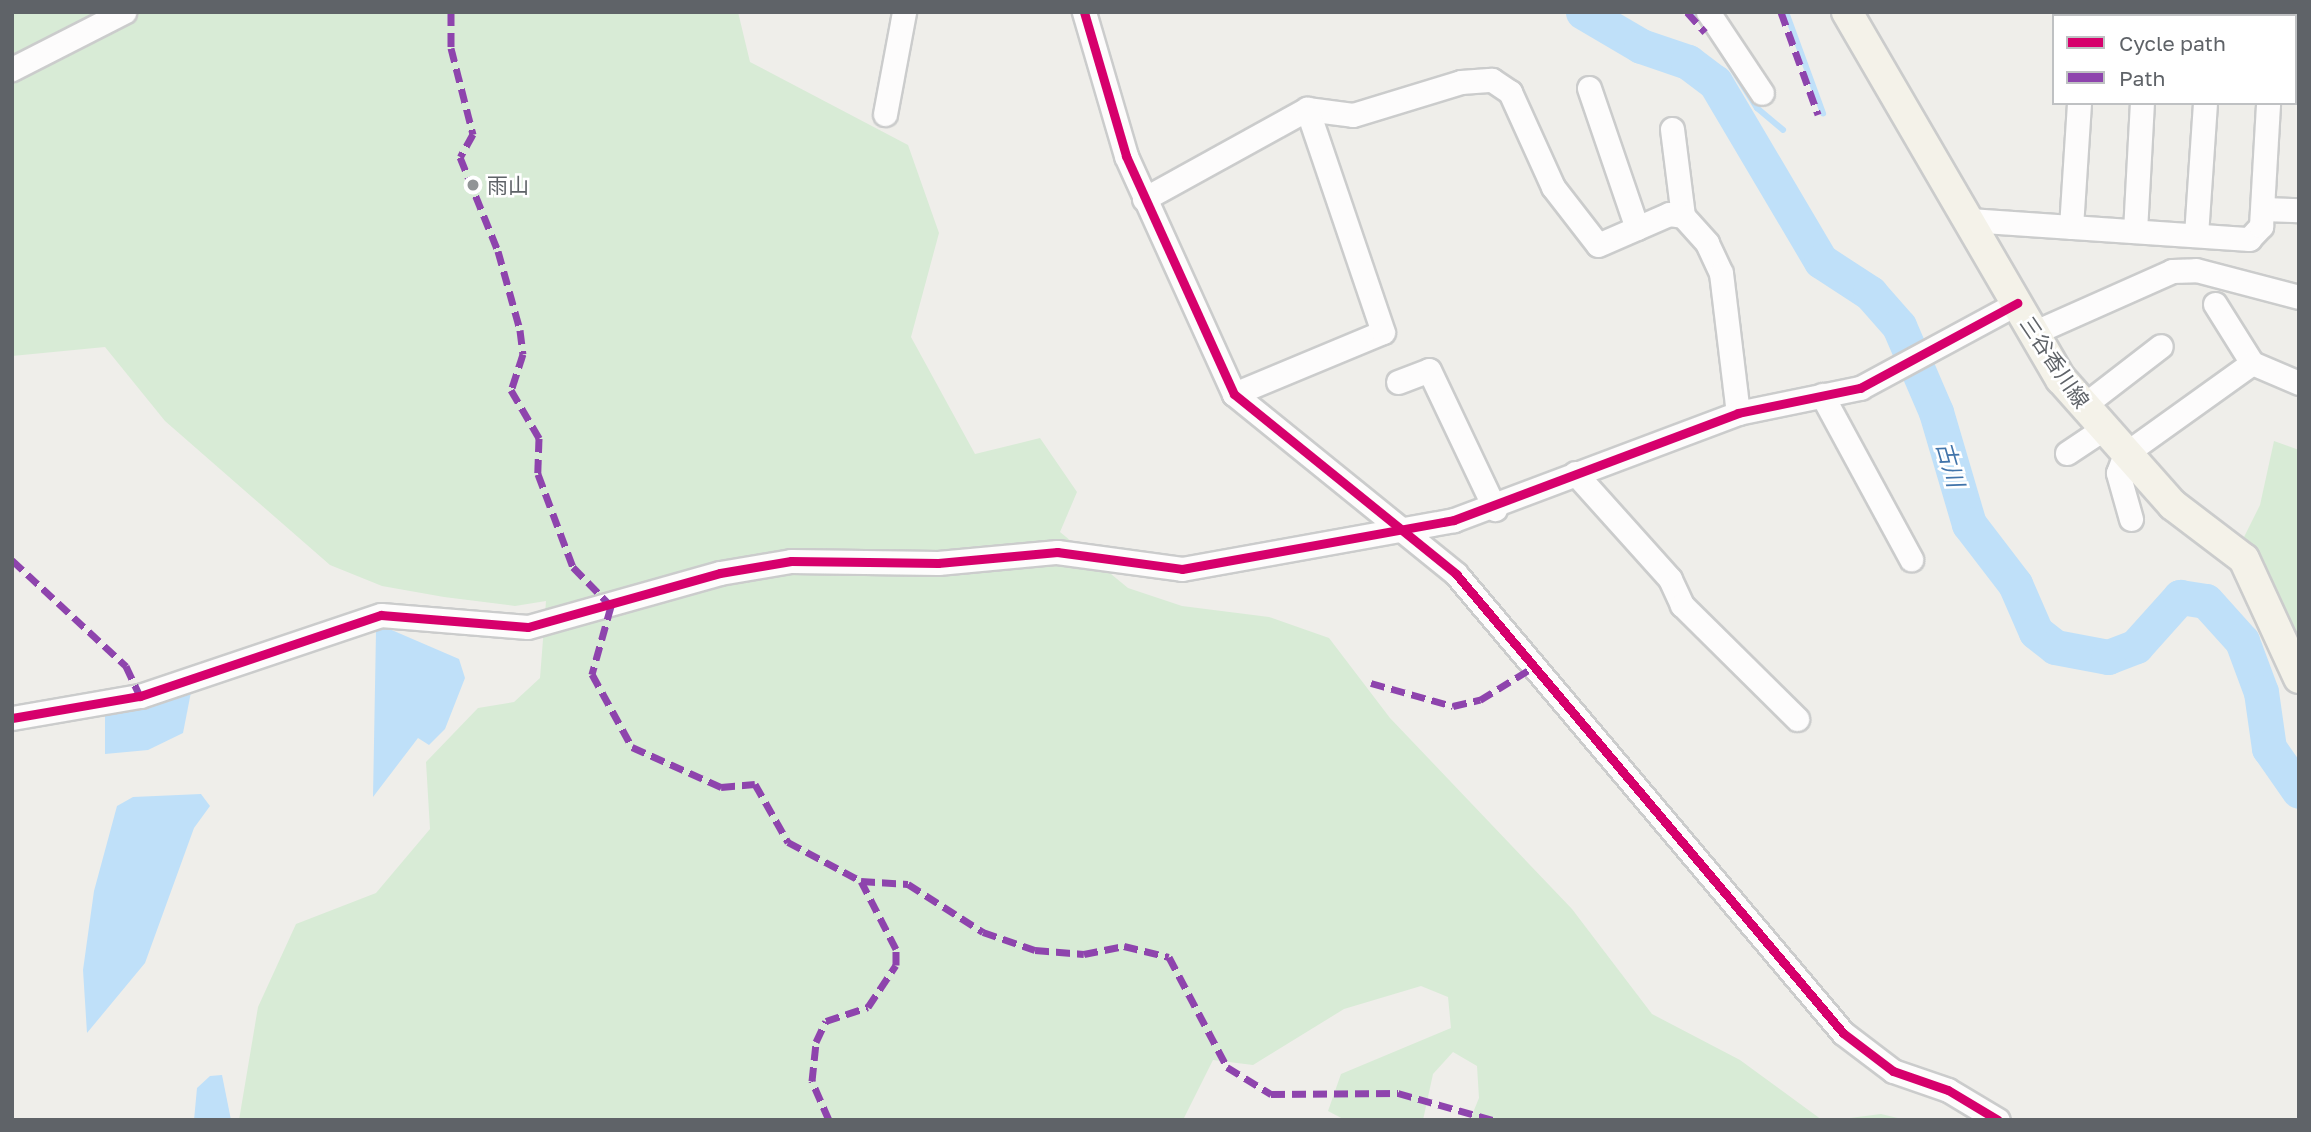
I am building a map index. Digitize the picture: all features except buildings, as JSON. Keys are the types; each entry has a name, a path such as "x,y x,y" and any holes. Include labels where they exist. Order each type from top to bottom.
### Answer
{"main road":[{"name":"三谷香川線","path":"1847,12 2033,333 2083,406 2125,454 2173,505 2245,559 2299,678"}],"street":[{"path":"12,69 124,12"},
{"path":"885,114 904,12"},
{"path":"1084,12 1144,199 1234,394 1407,529 1537,664 1843,1033 1893,1071 1921,1077 1998,1120"},
{"path":"1708,12 1762,93"},
{"path":"1144,199 1307,108 1353,115 1461,82 1492,80 1510,92 1553,187 1598,245 1670,214 1683,216"},
{"path":"1589,88 1637,228"},
{"path":"2071,227 2079,105"},
{"path":"2135,231 2142,105"},
{"path":"2196,235 2205,105"},
{"path":"1969,220 2249,239 2262,226 2268,105"},
{"path":"1234,394 1383,332 1307,108"},
{"path":"1672,129 1683,216 1721,273 1738,413"},
{"path":"2263,209 2299,210"},
{"path":"2033,333 2172,271 2196,270 2299,297"},
{"path":"12,718 140,696 382,615 528,627 708,576 791,561 938,563 1057,552 1182,569 1407,529 1495,509 1575,473 1738,413 1860,388 2017,303"},
{"path":"2215,304 2252,363 2299,383"},
{"path":"2083,406 2161,346"},
{"path":"2131,519 2118,474 2125,454 2252,363"},
{"path":"1398,382 1429,370 1495,509"},
{"path":"1822,395 1911,559"},
{"path":"2067,453 2103,429"},
{"path":"1575,473 1670,579 1682,605 1797,719"}],"green space":[{"path":"12,12 738,12 750,62 908,145 939,233 911,337 975,454 1040,438 1077,492 1060,532 1128,588 1182,606 1269,617 1329,638 1390,718 1572,909 1652,1014 1740,1060 1822,1120 1470,1120 1479,1098 1477,1066 1453,1052 1433,1074 1423,1120 1345,1120 1328,1111 1341,1074 1451,1028 1448,997 1421,986 1344,1009 1253,1065 1213,1060 1183,1120 239,1120 258,1007 296,924 376,893 430,829 426,762 478,708 514,702 540,678 546,601 515,606 444,597 382,586 330,565 165,421 105,347 12,356"},
{"path":"2274,441 2299,450 2297,640 2243,539 2260,505"},
{"path":"1881,1114 1906,1120 1834,1120"}],"water":[{"path":"387,628 459,659 465,678 445,729 429,745 418,738 373,797 376,631"},
{"path":"191,692 183,733 148,750 105,754 105,715"},
{"path":"201,794 210,806 194,828 145,963 87,1033 83,970 94,891 117,806 133,797"},
{"path":"222,1075 231,1120 194,1120 197,1088 210,1076"}],"waterway":[{"name":"古川","path":"1583,12 1641,46 1688,62 1715,82 1821,261 1870,293 1899,326 1936,412 1969,524 2015,584 2036,632 2055,647 2108,657 2136,646 2180,597 2206,601 2242,641 2261,692 2269,748 2299,791"},
{"path":"1692,12 1703,23"},
{"path":"1786,12 1823,113"},
{"path":"1709,32 1757,108 1783,130"}],"marked path":[{"path":"451,12 451,48 473,134 460,157 498,251 520,330 523,354 511,390 539,438 538,474 573,567 611,606 592,674 632,747 721,787 755,784 788,842 861,881"},
{"path":"1687,12 1705,32"},
{"path":"1781,12 1818,114"},
{"path":"12,560 126,666 140,696"},
{"path":"1371,683 1453,706 1480,700 1537,665"},
{"path":"829,1120 812,1081 816,1042 826,1021 868,1007 896,965 896,949 861,881 908,884 983,932 1035,950 1084,954 1124,946 1169,957 1227,1067 1271,1094 1398,1093 1493,1120"}],"cycle path":[{"path":"1084,12 1126,156 1234,394 1456,574 1843,1033 1893,1071 1948,1090 1998,1120"},
{"path":"12,718 140,696 381,615 528,627 720,573 791,561 938,563 1057,552 1182,569 1454,520 1738,413 1860,388 2017,303"}],"place":[{"name":"雨山","path":"473,185"}]}
